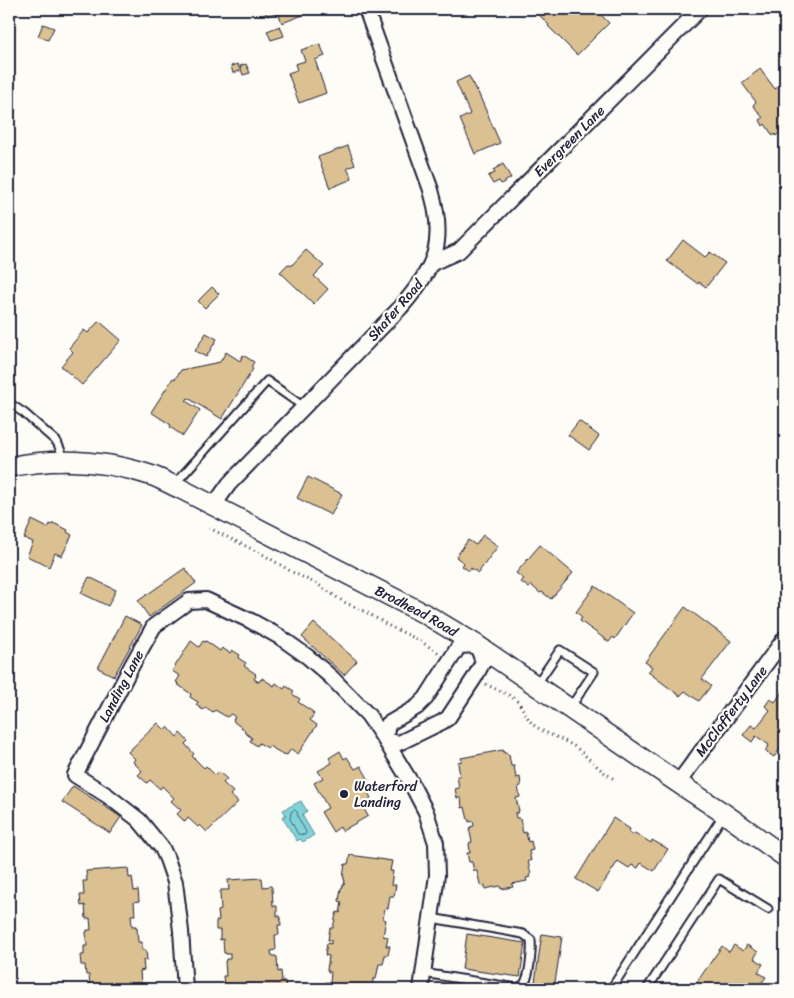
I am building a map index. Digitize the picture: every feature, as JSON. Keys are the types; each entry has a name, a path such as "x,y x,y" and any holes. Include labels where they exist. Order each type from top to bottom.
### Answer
{"main road":[{"name":"Brodhead Road","path":"9,467 39,462 65,461 97,463 126,468 174,485 214,505 427,615 477,645 785,857"}],"street":[{"name":"Shafer Road","path":"214,505 229,484 418,288 432,263 436,251 438,232 437,210 366,9"},
{"name":"Evergreen Lane","path":"432,263 460,251 700,9"},
{"name":"Landing Lane","path":"185,989 175,882 162,848 139,820 108,796 75,775 154,626 189,601 206,600 280,637 308,657 331,677 368,715 410,781 426,812 436,843 437,875 421,989"},
{"name":"McClafferty Lane","path":"678,783 785,638"},
{"path":"477,645 483,662 448,718 399,743 385,740 388,724 417,707 426,698 459,646 477,645"}],"lane":[{"path":"174,485 267,381 304,407"},
{"path":"9,404 57,442 65,461"},
{"path":"536,685 560,650 594,672 570,709"},
{"path":"611,989 725,814"},
{"path":"647,989 719,879 768,909"},
{"path":"423,973 517,988 524,984 528,974 532,950 531,940 523,934 431,918"}],"path":[{"path":"209,528 257,551 344,602 417,639 450,661"},
{"path":"475,677 511,697 519,703 526,717 534,725 573,746 604,773 616,780"}],"water":[{"path":"301,801 307,811 302,815 314,835 303,842 300,839 297,841 282,817 286,815 283,810"}],"building":[{"path":"264,9 301,9 303,15 282,23 278,12 267,16"},
{"path":"533,9 595,9 609,23 577,55"},
{"path":"43,24 54,28 48,40 38,36"},
{"path":"280,26 284,36 271,40 267,31"},
{"path":"320,44 325,56 315,60 326,93 299,103 288,73 297,70 295,64 305,61 301,50"},
{"path":"238,64 240,71 233,73 231,66"},
{"path":"246,64 250,73 243,75 240,66"},
{"path":"760,69 775,89 780,85 785,92 781,97 785,102 785,128 776,136 775,134 773,136 765,124 763,126 760,120 763,118 753,105 756,102 742,83"},
{"path":"469,76 500,143 475,154 460,119 470,114 456,82"},
{"path":"348,146 355,165 347,168 352,179 330,188 318,157"},
{"path":"503,164 511,178 501,184 499,181 493,184 488,176 495,173 493,170"},
{"path":"683,240 705,257 710,252 725,263 706,287 699,282 698,284 667,261"},
{"path":"306,250 324,266 314,276 328,289 314,304 280,272 288,264 291,266"},
{"path":"212,287 219,294 205,308 198,301"},
{"path":"99,321 121,340 82,385 61,366 73,352 69,348 84,330 88,333"},
{"path":"206,333 217,339 206,357 195,351"},
{"path":"226,352 240,361 243,355 254,362 251,367 253,369 222,419 188,398 186,401 200,410 183,436 170,427 171,425 151,412 173,378 175,379 181,370 220,362"},
{"path":"579,421 599,436 589,450 568,435"},
{"path":"308,477 342,494 331,515 297,498"},
{"path":"32,520 48,528 53,523 68,530 67,532 72,535 62,556 55,553 49,567 27,556 33,542 24,538"},
{"path":"483,535 498,546 478,573 471,568 469,571 462,566 464,563 456,557 468,540 476,545"},
{"path":"540,545 573,573 551,599 531,585 529,588 521,582 524,579 516,573"},
{"path":"185,568 196,583 149,617 138,601"},
{"path":"89,577 116,590 108,606 81,593"},
{"path":"595,586 633,613 615,639 613,637 609,642 580,621 582,617 576,612"},
{"path":"685,607 731,641 702,679 711,686 699,701 685,691 680,696 648,672 652,667 645,662"},
{"path":"125,616 142,625 114,676 98,668"},
{"path":"314,623 357,661 344,675 302,637"},
{"path":"191,641 199,647 203,641 206,641 220,651 222,648 230,653 232,650 240,655 238,658 246,663 244,666 256,674 254,679 259,682 262,678 274,686 276,683 284,689 286,686 294,691 292,694 300,699 298,702 313,712 314,714 310,720 317,725 298,754 291,749 287,755 284,755 269,746 268,748 259,743 257,746 250,741 252,738 244,732 245,730 234,722 235,717 231,714 227,717 215,710 213,712 205,707 203,710 196,705 198,702 190,697 191,694 177,684 176,682 180,676 172,671"},
{"path":"785,688 785,742 774,757 765,751 769,745 756,736 752,742 743,735 751,725 756,728 770,710 765,706 770,699 775,702"},
{"path":"158,723 165,730 168,727 177,737 180,733 188,741 185,744 194,754 192,756 204,768 206,766 215,775 219,772 227,779 223,783 233,792 230,795 238,802 207,832 188,818 185,822 177,814 181,810 171,801 174,798 162,786 160,789 150,780 147,783 138,775 142,771 133,762 135,759 128,752"},
{"path":"503,750 504,753 509,755 511,766 514,766 516,778 520,777 521,786 518,787 520,797 516,798 519,811 515,813 516,818 520,819 523,833 526,832 528,842 531,841 533,850 529,851 531,861 528,861 531,875 526,878 527,881 512,884 513,887 501,889 500,886 485,889 485,885 481,886 480,884 477,871 474,871 472,862 469,862 467,853 470,853 469,843 472,842 469,828 474,826 473,821 469,822 468,820 465,807 462,808 461,798 457,798 455,789 459,788 457,776 460,776 458,762 462,761 461,758"},
{"name":"Waterford Landing","path":"340,751 344,759 347,757 355,769 361,766 369,780 363,783 371,798 361,804 368,816 342,831 340,827 333,832 321,812 328,808 314,783 323,778 318,771 332,763 329,758"},
{"path":"73,786 121,817 110,833 62,802"},
{"path":"613,818 630,829 629,832 633,835 635,833 651,843 652,840 668,849 654,871 641,863 638,868 632,865 629,868 618,861 598,892 576,879"},
{"path":"350,855 392,861 390,871 393,871 391,885 396,885 394,896 390,896 388,909 385,908 383,919 386,920 383,936 388,937 386,946 390,946 383,964 379,964 376,979 373,979 372,989 325,989 326,982 330,983 331,972 327,970 329,956 325,955 327,943 331,944 331,940 328,940 330,928 333,928 337,912 340,913 342,902 339,901 341,888 345,880 343,877 345,864 348,864"},
{"path":"128,868 129,878 132,877 134,891 138,890 139,901 134,902 135,915 131,915 132,926 137,928 138,942 142,942 142,950 146,950 147,960 143,960 144,970 140,971 141,984 136,987 137,989 91,989 89,975 86,975 85,965 81,965 80,955 84,955 84,946 87,946 86,932 91,930 90,918 86,919 85,905 81,906 80,895 84,895 83,881 87,881 86,871"},
{"path":"262,878 263,887 271,886 272,888 273,906 277,906 277,916 280,916 281,925 278,925 279,935 275,935 276,949 271,951 272,956 277,957 278,972 281,971 282,981 285,981 286,989 221,989 220,986 224,986 223,976 226,976 225,961 230,959 230,954 224,953 223,939 220,940 220,930 216,930 216,921 219,920 218,911 221,910 220,892 221,890 229,890 228,880"},
{"path":"467,934 525,943 520,977 462,969"},
{"path":"542,934 562,937 554,989 534,989"},
{"path":"734,945 743,951 747,945 758,952 754,958 763,964 758,972 766,977 757,989 692,989 722,946 729,952"}],"place":[{"name":"Waterford Landing","path":"344,794"}]}
